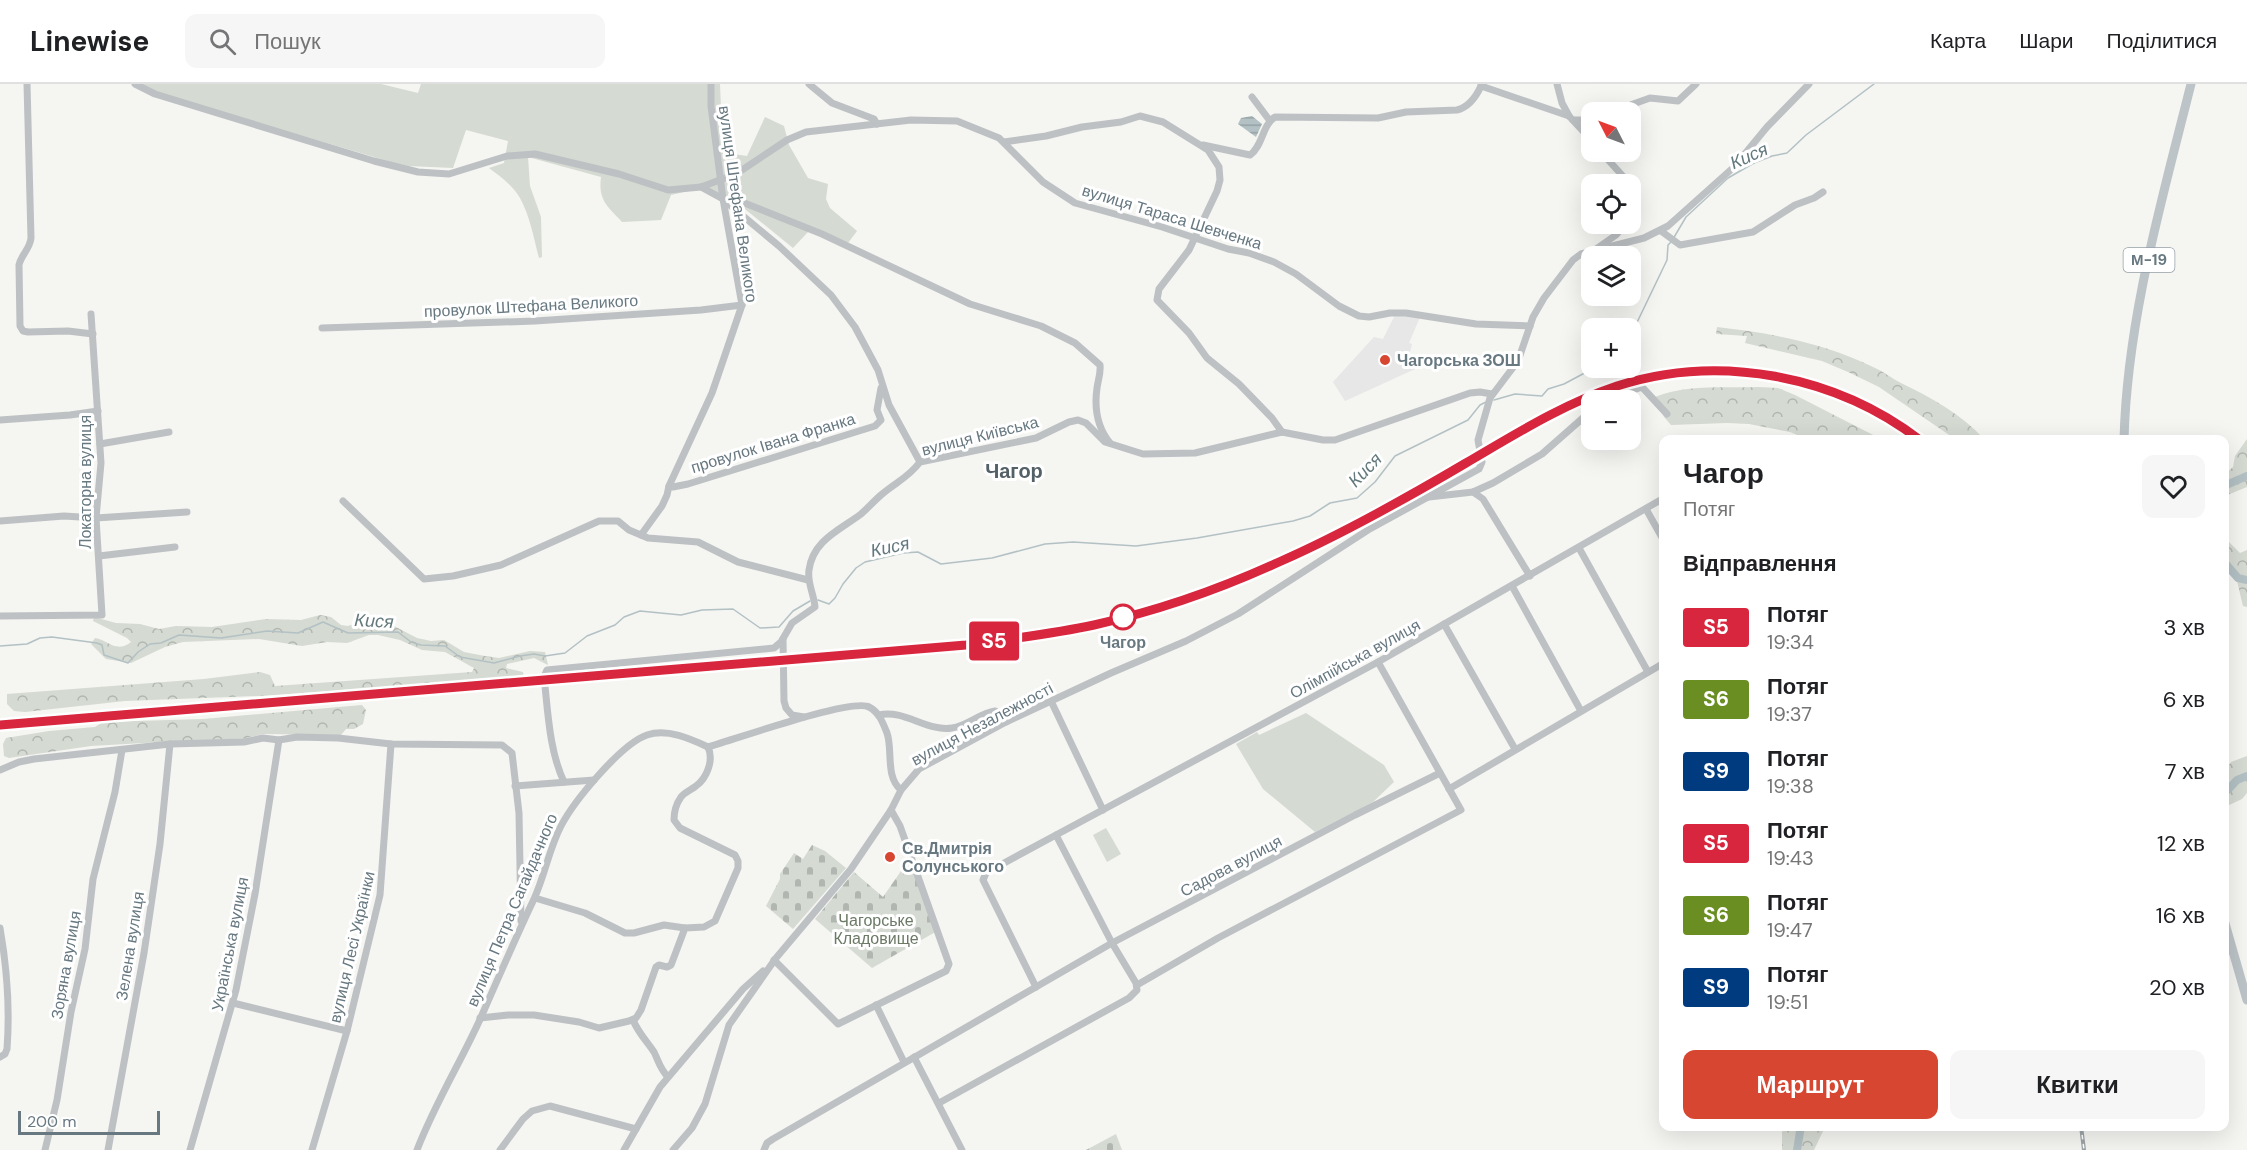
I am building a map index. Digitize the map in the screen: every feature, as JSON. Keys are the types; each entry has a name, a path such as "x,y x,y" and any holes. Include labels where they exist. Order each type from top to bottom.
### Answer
{"highway":[{"name":"М-19","path":"2124,435 2128,374 2136,319 2191,84"},
{"path":"2229,937 2247,1000"}],"street":[{"path":"27,84 31,238 30,245 19,266 20,326 23,331 28,332 68,331 93,334"},
{"name":"вулиця Тараса Шевченка","path":"135,84 150,92 184,103 418,172 453,173 501,158 530,154 619,174 663,190 701,187 721,180 736,174 797,135 814,131 911,120 957,121 986,131 1004,142 1043,182 1071,201 1279,264 1301,277 1334,303 1362,317 1400,313 1476,324 1530,326"},
{"name":"вулиця Штефана Великого","path":"641,535 662,506 712,393 742,305 723,199 711,106 711,84"},
{"path":"809,84 831,103 873,119 877,124"},
{"path":"1557,84 1562,103 1581,129"},
{"path":"1639,102 1662,97 1678,100 1696,84"},
{"path":"1614,246 1661,231 1734,167 1774,118 1809,84"},
{"path":"1201,144 1250,154 1256,149 1270,120 1278,116 1378,118 1406,112 1457,110 1471,102 1481,85 1571,118 1581,119"},
{"path":"1252,97 1270,120"},
{"path":"1004,142 1046,136 1090,125 1121,122 1140,116 1163,122 1201,144 1214,157 1220,180 1215,197 1186,254 1159,289 1158,302 1189,333 1207,358 1239,384 1272,418 1282,432"},
{"path":"1610,162 1620,174"},
{"path":"701,187 723,199 779,246 831,295 855,327 878,370 880,383 889,405 920,462"},
{"path":"1661,231 1672,240 1685,244 1753,232 1795,204 1814,198 1823,192"},
{"path":"723,199 742,202 822,234 970,304 1041,326 1076,343 1100,365 1096,395 1097,417 1112,445"},
{"path":"1600,246 1615,234"},
{"path":"1490,399 1515,366 1530,326 1544,298 1569,264 1581,255"},
{"name":"провулок Штефана Великого","path":"321,328 546,321 742,305"},
{"name":"Локаторна вулиця","path":"0,616 102,615 96,519 101,463 91,314"},
{"name":"провулок Івана Франка","path":"669,486 688,484 875,426 881,420 877,410 880,383"},
{"path":"1633,390 1642,387 1667,414"},
{"name":"вулиця Київська","path":"808,580 812,560 823,542 882,494 910,475 920,462 1036,438 1069,422 1078,420 1086,423 1103,440 1112,445 1143,454 1181,454 1210,450 1282,432 1323,440 1338,440 1470,393 1480,392 1490,399"},
{"name":"вулиця Незалежності","path":"672,1150 692,1128 705,1104 729,1025 772,962 851,869 891,810 901,790 919,770 1006,723 1186,641 1238,614 1368,530 1479,469 1482,462 1478,443 1490,399"},
{"path":"0,420 98,411"},
{"path":"1426,497 1473,492 1542,454 1581,420"},
{"path":"100,444 169,432"},
{"path":"1473,492 1483,499 1530,576"},
{"path":"343,501 424,579 453,576 501,565 602,520 618,521 629,530 652,539 698,542 738,562 808,580 815,604 812,610 792,623 776,647 766,650 548,669 544,676 552,743 555,762 564,782"},
{"name":"Олімпійська вулиця","path":"1036,987 983,880 986,873 1378,662 1659,501"},
{"path":"1646,509 1659,532"},
{"path":"0,521 64,516 96,519 187,513"},
{"path":"99,556 175,547"},
{"path":"1579,548 1648,672"},
{"path":"1512,586 1581,711"},
{"path":"1444,624 1515,749"},
{"path":"783,639 784,704 792,715 806,717"},
{"path":"1137,985 1228,933 1461,810 1378,662"},
{"path":"1449,789 1659,666"},
{"path":"1051,701 1103,810"},
{"path":"535,898 585,913 625,933 634,933 664,925 685,928 704,927 715,921 739,866 735,855 680,828 674,820 675,810 681,797 704,776 710,758 708,747 806,717 859,705 868,706 879,715 888,735 893,780 901,790"},
{"path":"879,715 891,714 951,729 995,711 1001,714 1006,723"},
{"name":"вулиця Петра Сагайдачного","path":"417,1150 535,898 560,828 578,798 635,742 649,734 683,735 708,747"},
{"path":"0,770 28,760 170,744 243,742 260,738 279,740 297,737 338,738 392,744 502,745 512,753 519,813 521,924"},
{"name":"Українська вулиця","path":"190,1150 233,1003 255,894 279,740"},
{"name":"Зелена вулиця","path":"108,1150 144,953 160,844 170,744"},
{"name":"вулиця Лесі Українки","path":"312,1150 347,1031 382,883 392,744"},
{"name":"Зоряна вулиця","path":"45,1150 62,1076 70,1012 86,949 93,879 115,792 122,750"},
{"name":"Садова вулиця","path":"764,1150 767,1143 773,1139 1112,944 1355,815 1440,773"},
{"path":"515,786 594,780"},
{"path":"624,1150 649,1103 668,1077 746,986 772,962 838,1024 946,971 949,964 900,826 891,810"},
{"path":"939,1103 1130,998 1136,991 1137,985 1112,944 1056,835"},
{"path":"0,928 6,964 8,1011 7,1050 0,1058"},
{"path":"480,1018 534,1015 601,1028 633,1020 641,1010 656,967 671,965 685,928"},
{"path":"233,1003 347,1031"},
{"path":"876,1005 904,1062"},
{"path":"633,1020 641,1037 654,1053 660,1068 668,1077"},
{"path":"914,1057 960,1149"},
{"path":"500,1150 523,1119 532,1111 550,1106 636,1129"}],"shaded area":[{"path":"1252,116 1262,124 1256,137 1238,124 1241,118"},
{"name":"Чагорська ЗОШ","path":"1395,315 1420,317 1409,343 1412,344 1409,356 1426,364 1345,401 1333,382 1374,337 1383,339"}],"green space":[{"path":"140,84 381,84 418,93 421,84 720,84 722,134 726,153 747,156 765,117 784,126 789,145 808,178 828,184 826,199 830,208 857,231 848,243 816,228 808,232 793,248 740,205 706,187 671,195 661,220 622,222 602,197 601,177 528,157 530,186 541,217 542,257 539,258 529,220 520,198 510,185 489,168 504,163 508,141 466,130 453,168 408,166 154,92"},
{"path":"1717,327 1757,332 1836,351 1880,370 1945,407 1980,435 1949,435 1879,387 1822,361 1745,343 1747,336 1716,334"},
{"path":"1719,387 1778,388 1873,435 1797,435 1749,424 1671,425 1664,417 1655,397 1680,390"},
{"path":"2247,439 2247,487 2229,494 2229,470 2233,467 2235,456"},
{"path":"2229,542 2240,553 2247,550 2247,607 2243,606 2237,581 2229,570"},
{"path":"320,615 331,617 341,625 348,626 356,623 392,625 417,638 431,641 444,640 464,652 485,656 499,658 530,651 545,652 548,665 534,658 507,664 506,668 523,672 524,678 259,696 125,701 25,712 14,711 7,704 7,694 204,679 260,672 270,675 275,686 472,672 474,668 445,652 422,650 400,640 378,635 369,635 347,643 327,642 302,646 259,639 183,642 165,647 131,663 106,659 91,644 95,638 117,647 131,642 93,621 94,617 116,623 140,624 159,629 176,626 212,627 266,619 301,620"},
{"path":"362,705 366,710 363,724 354,729 346,729 341,735 263,734 242,739 91,746 9,758 4,756 3,744 6,738 95,727 103,722 203,719"},
{"path":"1306,713 1384,765 1394,782 1373,802 1315,832 1263,789 1236,744 1257,732 1259,735"},
{"path":"2247,756 2247,793 2242,799 2229,805 2229,765"},
{"path":"1106,828 1121,854 1107,862 1093,835"},
{"path":"812,845 825,851 846,868 793,929 766,906 780,879 780,874 794,853 803,859"},
{"name":"Чагорське Кладовище","path":"910,858 939,930 872,968 815,919 854,872 883,897"},
{"path":"1823,1131 1814,1150 1782,1150 1782,1132"},
{"path":"1116,1134 1122,1150 1086,1150"}],"waterway":[{"name":"Кися","path":"1673,239 1686,217 1728,178 1754,163 1787,153 1806,135 1874,84"},
{"name":"Кися","path":"1639,318 1667,260 1668,245 1671,242"},
{"name":"Кися","path":"1494,400 1515,394 1542,396 1548,389 1581,375"},
{"name":"Кися","path":"818,600 829,604 856,568 865,562 903,553 918,552 941,564 992,558 1045,544 1073,542 1136,546 1197,538 1310,516 1330,503 1357,498 1375,482 1395,456 1468,420 1480,405 1486,402"},
{"path":"2229,484 2247,476"},
{"path":"2229,568 2238,578 2247,580"},
{"name":"Кися","path":"0,646 27,644 40,638 52,637 97,643 102,645 104,655 128,663 150,644 161,643 179,635 221,638 267,631 298,633 323,622 348,633 398,632 411,642 421,645 445,646 460,657 494,663 534,654 545,656 565,653 587,636 615,625 624,617 640,611 681,615 702,610 733,609 760,628 779,627 793,611 810,601"},
{"path":"2229,789 2237,780 2247,776"},
{"path":"1797,1150 1800,1131"}],"railway":[{"path":"0,725 966,645 1093,625 1188,598 1279,563 1405,498 1563,408 1617,386 1656,376 1695,371 1735,371 1775,376 1814,386 1851,400 1887,418 1912,435"},
{"path":"2082,1131 2084,1150"}],"train":[{"name":"S5","path":"0,725 966,645 1094,625 1190,597 1279,562 1380,512 1559,410 1618,386 1652,378 1712,371 1772,375 1802,381 1842,395 1883,415 1914,435"}],"place":[{"name":"Чагорська ЗОШ","path":"1385,360"},
{"name":"Чагор","path":"1123,617"},
{"name":"Св.Дмитрія Солунського","path":"890,857"}],"district":[{"name":"Чагор","path":"1014,471"}]}
